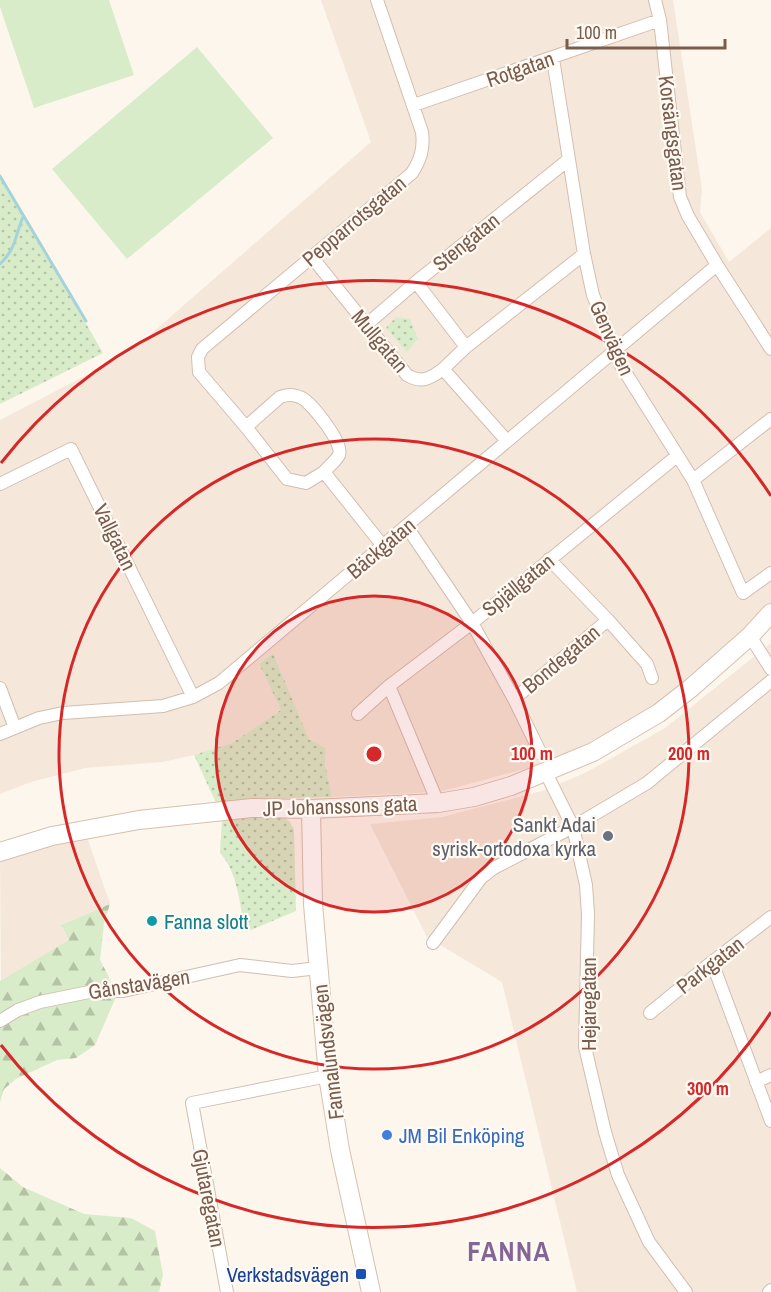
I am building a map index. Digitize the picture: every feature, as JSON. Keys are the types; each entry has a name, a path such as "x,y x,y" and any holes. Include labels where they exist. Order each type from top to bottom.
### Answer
{"street":[{"name":"Pepparrotsgatan","path":"246,427 199,372 198,357 202,349 412,173 422,156 424,145 422,132 377,0"},
{"name":"Korsängsgatan","path":"655,0 660,20 680,197 688,216 717,265 771,349"},
{"name":"Rotgatan","path":"414,105 553,59 660,20"},
{"name":"Genvägen","path":"553,59 592,295 614,351 693,480 743,593 771,573"},
{"name":"Stengatan","path":"366,326 416,282 568,160"},
{"path":"443,369 466,347 584,254"},
{"name":"Mullgatan","path":"311,256 407,375 426,380 443,369 507,441"},
{"name":"Bäckgatan","path":"0,734 39,718 63,713 152,708 193,697 219,683 717,265"},
{"path":"416,282 466,347"},
{"path":"286,394 304,399 336,437 339,447 339,454 324,472 306,483 287,478 246,427 279,397 286,394"},
{"path":"693,480 771,419"},
{"name":"Vallgatan","path":"0,484 71,449 193,697"},
{"name":"Spjällgatan","path":"358,714 389,686 472,623 677,456"},
{"path":"324,472 383,546"},
{"path":"407,527 472,623 541,754"},
{"path":"549,559 647,664 652,678"},
{"name":"JP Johanssons gata","path":"0,852 52,836 139,820 252,808 311,809 438,803 474,797 511,786 593,752 659,712 691,688 750,636 771,613"},
{"name":"Bondegatan","path":"514,699 608,620"},
{"path":"750,636 771,669"},
{"path":"433,943 481,878 494,868 647,783 771,681"},
{"path":"389,686 438,803"},
{"path":"0,688 15,728"},
{"name":"Hejaregatan","path":"546,773 573,826 586,885 588,914 585,1047 618,1175 649,1242 686,1292"},
{"name":"Fannalundsvägen","path":"311,809 313,904 328,1076 340,1150 371,1292"},
{"name":"Parkgatan","path":"650,1013 711,962 771,917"},
{"path":"711,962 771,1121"},
{"name":"Gånstavägen","path":"0,1021 18,1010 40,1002 94,991 123,991 240,965 292,971 318,969"},
{"path":"756,1082 771,1075"},
{"name":"Gjutaregatan","path":"227,1292 192,1103 328,1076"}],"shaded area":[{"path":"321,0 673,0 702,189 700,212 729,262 771,228 771,612 658,709 544,764 439,792 332,797 325,764 326,748 309,739 273,653 259,664 281,710 232,743 163,762 85,768 31,782 0,794 0,420 129,353 371,142"},
{"name":"FANNA","path":"771,643 771,1292 577,1292 502,982 427,937 370,824 442,817 542,791 587,772 665,728"},
{"path":"86,834 110,904 61,925 69,940 1,983 0,857"}],"green space":[{"path":"0,0 109,0 134,75 34,108 0,7"},
{"path":"197,47 273,138 127,259 52,169"},
{"path":"0,174 103,353 0,404"},
{"path":"396,317 410,319 418,339 407,352 386,328"},
{"path":"273,653 309,739 326,748 325,764 332,797 257,799 217,805 194,755 232,743 281,710 259,664"},
{"path":"283,816 294,830 296,911 246,932 235,880 220,853 222,818"},
{"path":"110,904 104,923 100,960 116,997 95,1045 76,1058 57,1060 16,1079 4,1089 0,1102 0,981 69,940 61,925"},
{"path":"0,1168 23,1187 84,1214 131,1218 155,1231 163,1275 159,1292 0,1292"}],"waterway":[{"path":"0,176 86,321"},
{"path":"0,264 12,248 23,217"}],"place":[{"name":"Sankt Adai syrisk-ortodoxa kyrka","path":"608,836"},
{"name":"Fanna slott","path":"152,921"},
{"name":"JM Bil Enköping","path":"387,1135"},
{"name":"Verkstadsvägen","path":"361,1274"}],"district":[{"name":"FANNA","path":"509,1251"}]}
